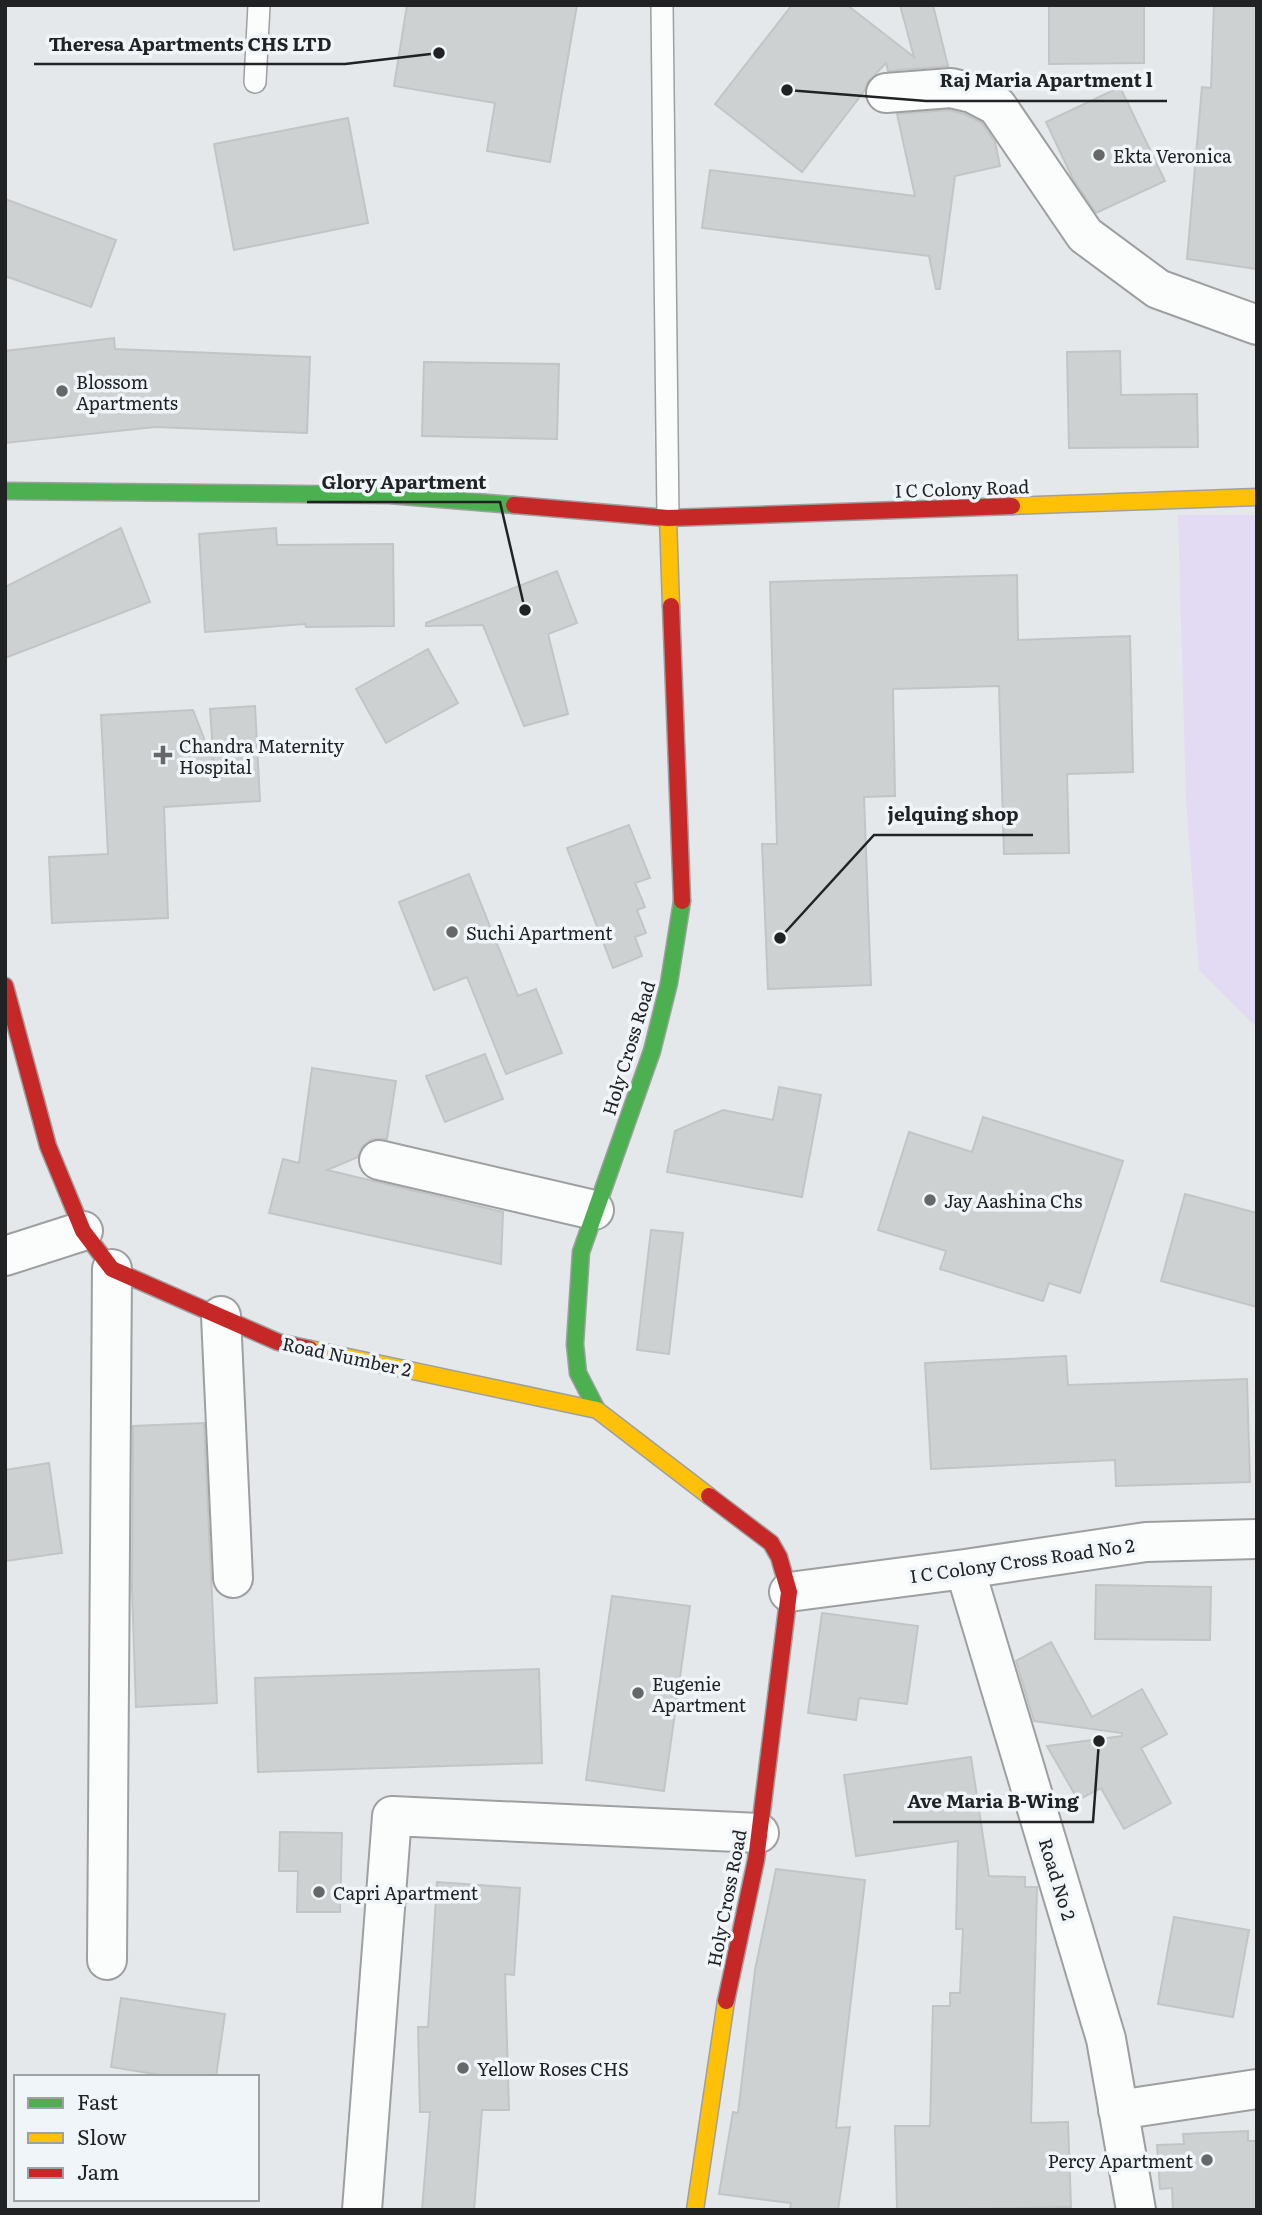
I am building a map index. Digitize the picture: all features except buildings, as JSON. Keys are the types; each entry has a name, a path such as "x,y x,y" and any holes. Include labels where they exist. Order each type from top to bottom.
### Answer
{"street":[{"path":"886,93 951,88 972,93 997,106 1085,235 1158,289 1257,325"},
{"name":"I C Colony Road","path":"5,491 389,495 668,518 1257,497"},
{"name":"Holy Cross Road","path":"597,1410 578,1373 575,1344 581,1252 652,1051 670,983 682,907 668,518"},
{"name":"Road Number 2","path":"5,986 48,1146 83,1231 112,1269 278,1342 597,1410"},
{"path":"379,1160 594,1210"},
{"path":"5,1256 83,1231"},
{"path":"107,1960 112,1269"},
{"path":"221,1316 233,1578"},
{"path":"597,1410 771,1543 779,1557 789,1592"},
{"name":"I C Colony Cross Road No 2","path":"789,1592 1146,1542 1257,1539"},
{"name":"Road No 2","path":"965,1569 1106,2039 1136,2210"},
{"name":"Holy Cross Road","path":"695,2210 724,2010 756,1860 789,1592"},
{"path":"362,2210 392,1816 759,1833"},
{"path":"1118,2110 1257,2089"}],"lane":[{"path":"255,82 259,5"},
{"path":"663,5 668,518"}],"shaded area":[{"path":"1178,515 1257,515 1257,1028 1199,970 1186,800"}],"traffic: fast":[{"path":"5,491 389,495 514,505"},
{"path":"597,1410 578,1373 575,1344 581,1252 652,1051 669,983 682,901"}],"traffic: slow":[{"path":"1012,506 1257,497"},
{"path":"668,518 671,606"},
{"path":"310,1349 597,1410 709,1496"},
{"path":"695,2210 726,2001"}],"traffic: jam":[{"path":"514,505 668,518 1012,506"},
{"path":"671,606 682,901"},
{"path":"5,986 48,1146 83,1231 112,1269 278,1342 310,1349"},
{"path":"709,1496 771,1543 779,1557 789,1592 756,1860 726,2001"}],"place":[{"name":"Theresa Apartments CHS LTD","path":"439,53"},
{"name":"Raj Maria Apartment l","path":"787,90"},
{"name":"Ekta Veronica","path":"1099,155"},
{"name":"Blossom Apartments","path":"62,391"},
{"name":"Glory Apartment","path":"525,610"},
{"name":"Chandra Maternity Hospital","path":"163,755"},
{"name":"Suchi Apartment","path":"452,932"},
{"name":"jelquing shop","path":"780,938"},
{"name":"Jay Aashina Chs","path":"930,1200"},
{"name":"Eugenie Apartment","path":"638,1693"},
{"name":"Ave Maria B-Wing","path":"1099,1741"},
{"name":"Capri Apartment","path":"319,1892"},
{"name":"Yellow Roses CHS","path":"463,2068"},
{"name":"Percy Apartment","path":"1207,2160"}]}
